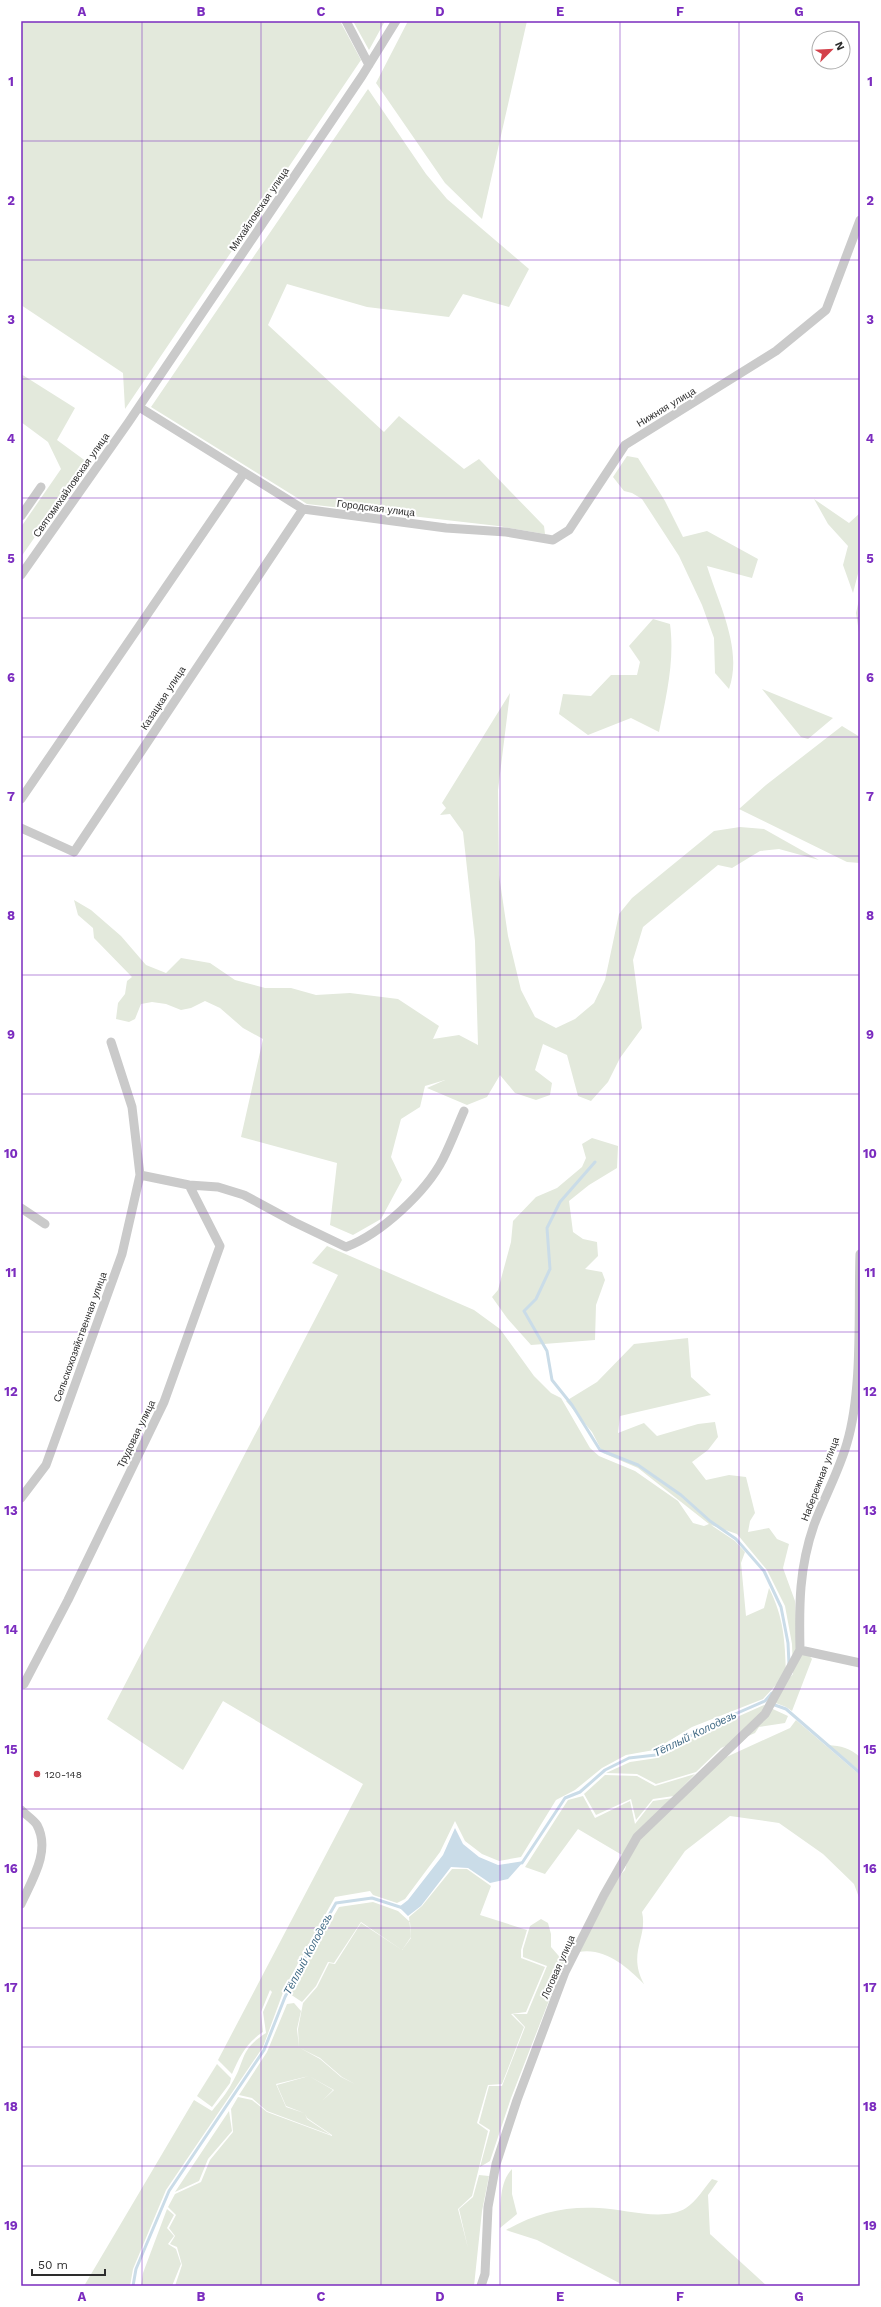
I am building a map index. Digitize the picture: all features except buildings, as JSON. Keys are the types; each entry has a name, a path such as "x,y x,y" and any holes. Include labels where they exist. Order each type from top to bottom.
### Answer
{"street":[{"path":"346,21 369,65"},
{"name":"Михайловская улица","path":"139,408 369,65 396,21"},
{"name":"Нижняя улица","path":"446,528 506,532 553,540 568,530 625,446 776,351 826,310 860,220"},
{"path":"139,408 304,510"},
{"name":"Святомихайловская улица","path":"21,575 139,408"},
{"path":"21,799 244,473"},
{"path":"21,516 41,487"},
{"name":"Городская улица","path":"304,510 446,528"},
{"name":"Казацкая улица","path":"21,828 74,852 304,510"},
{"name":"Сельскохозяйственная улица","path":"21,1498 46,1465 122,1254 140,1175 132,1108 111,1042"},
{"path":"140,1175 189,1185 218,1187 244,1195 294,1222 346,1246 358,1243 389,1222 414,1198 442,1160 464,1111"},
{"name":"Трудовая улица","path":"24,1684 68,1600 164,1402 220,1246 189,1185"},
{"path":"21,1208 45,1224"},
{"name":"Набережная улица","path":"798,1654 799,1593 803,1567 814,1527 847,1444 853,1415 857,1361 860,1254"},
{"path":"798,1654 860,1663"},
{"name":"Логовая улица","path":"481,2286 485,2274 488,2207 496,2164 517,2100 565,1972 604,1895 637,1837 765,1714 798,1654"},
{"path":"21,1810 36,1824 43,1846 37,1867 21,1904"}],"shaded area":[{"path":"21,21 340,21 361,60 125,409 123,373 21,305"},
{"path":"353,21 385,21 369,50"},
{"path":"408,21 527,21 482,219 445,183 376,83"},
{"path":"368,89 426,174 447,199 529,269 509,307 463,294 449,317 367,307 287,284 268,325 384,432 399,416 464,469 479,459 544,526 545,534 498,526 307,504 151,407"},
{"path":"21,374 75,408 57,440 87,462 21,557 21,527 61,469 48,442 21,422"},
{"path":"627,456 638,458 665,501 683,537 707,531 758,559 752,578 707,566 728,627 731,643 733,674 729,689 715,673 714,638 702,605 679,556 642,499 632,493 624,491 613,477"},
{"path":"814,499 849,523 860,513 860,566 853,593 843,565 848,546 828,524"},
{"path":"860,595 860,639 856,613"},
{"path":"653,619 670,624 671,638 671,665 659,732 631,718 588,735 559,714 563,694 591,696 611,675 637,675 640,662 629,646"},
{"path":"762,689 833,718 808,739 801,737"},
{"path":"510,693 498,790 499,875 508,936 521,990 535,1017 556,1028 575,1019 594,1003 605,980 619,914 632,898 714,831 740,827 764,829 819,860 779,849 760,851 732,868 718,865 643,927 633,960 642,1028 620,1058 608,1082 591,1101 578,1096 567,1055 543,1044 535,1070 552,1083 550,1095 536,1100 515,1093 500,1075 487,1097 467,1105 427,1088 445,1080 425,1086 420,1107 401,1119 391,1157 402,1180 381,1219 353,1235 330,1225 337,1163 241,1137 263,1039 243,1028 220,1008 205,1001 191,1008 181,1010 166,1004 152,1002 141,1004 135,1019 129,1022 116,1019 118,1003 125,994 127,981 132,977 94,938 93,928 78,915 74,900 91,910 121,936 146,965 166,973 181,958 210,963 235,980 265,988 291,988 316,995 350,993 398,999 439,1026 433,1039 459,1035 478,1045 475,941 463,832 450,814 440,815 446,808 442,803"},
{"path":"842,726 860,737 860,863 847,862 739,809 766,785"},
{"path":"592,1138 618,1146 617,1168 589,1185 569,1201 573,1232 583,1239 597,1242 598,1256 585,1269 602,1272 605,1280 596,1305 595,1340 531,1345 507,1318 492,1297 498,1290 511,1242 513,1221 536,1197 557,1188 582,1167 586,1158 582,1144"},
{"path":"327,1246 474,1310 500,1329 534,1376 551,1393 561,1398 590,1448 599,1456 635,1471 678,1501 693,1523 704,1526 709,1524 638,1468 603,1453 592,1432 566,1401 597,1382 634,1344 688,1338 691,1377 711,1395 620,1416 618,1433 644,1423 657,1436 698,1424 715,1422 718,1437 708,1450 692,1462 706,1480 729,1475 746,1477 755,1513 750,1521 748,1532 769,1528 777,1539 789,1544 783,1568 795,1601 797,1641 812,1659 792,1711 768,1700 793,1674 792,1644 785,1606 767,1570 737,1534 711,1525 735,1541 745,1552 741,1563 746,1616 764,1608 769,1588 778,1609 783,1630 786,1674 763,1699 692,1727 654,1750 626,1755 602,1768 575,1790 556,1800 521,1857 499,1861 482,1854 465,1841 455,1821 440,1852 405,1899 397,1903 373,1895 370,1891 335,1897 285,1987 263,2047 166,2190 133,2269 130,2286 84,2286 194,2100 212,2111 230,2087 247,2050 257,2039 266,2033 263,2012 272,1992 270,1990 261,2012 263,2032 257,2036 244,2050 232,2074 218,2060 363,1784 223,1701 183,1770 107,1719 338,1275 312,1263"},
{"path":"764,1705 788,1716 785,1723 759,1727 755,1733 721,1748 696,1772 656,1784 637,1774 606,1773 630,1762 657,1758 710,1729"},
{"path":"796,1720 860,1775 860,1900 854,1884 823,1854 779,1823 730,1816 685,1851 642,1912 643,1921 637,1954 637,1963 639,1973 644,1984 630,1971 606,1955 588,1951 578,1952 619,1876 625,1870 628,1858 639,1839 722,1759 790,1728"},
{"path":"828,1745 853,1751 860,1757 860,1771"},
{"path":"695,1774 674,1796 653,1799 636,1820 631,1799 596,1815 584,1794 605,1775 637,1776 655,1786"},
{"path":"583,1796 595,1818 630,1801 635,1824 653,1801 673,1798 622,1855 578,1829 545,1874 525,1867 568,1800"},
{"path":"452,1869 467,1869 491,1886 480,1915 527,1930 521,1950 521,1958 545,1967 526,2012 511,2014 524,2027 502,2084 488,2085 477,2123 488,2131 472,2196 458,2209 468,2248 459,2209 473,2197 479,2175 489,2176 482,2211 474,2286 175,2286 182,2265 177,2247 170,2244 175,2236 169,2228 176,2215 168,2207 175,2194 201,2182 210,2160 233,2132 231,2109 238,2097 252,2100 267,2112 332,2136 332,2135 307,2118 305,2114 307,2119 331,2135 267,2111 252,2098 239,2095 267,2052 287,2004 294,2003 301,2011 297,2029 299,2047 298,2029 303,2003 317,1987 329,1963 335,1964 361,1923 402,1950 411,1938 409,1917 422,1906","holes":["300,2048 320,2058 342,2077 355,2084 341,2077 320,2059","309,2076 334,2090 322,2101 333,2090","309,2076 277,2085 286,2106 304,2113 286,2107 276,2084"]},
{"path":"373,1902 398,1911 410,1922 411,1937 402,1950 361,1922 334,1963 328,1962 316,1986 302,2002 290,1994 339,1907"},
{"path":"541,1919 548,1923 551,1934 551,1947 564,1962 511,2098 490,2161 480,2167 490,2130 479,2123 489,2086 502,2086 525,2027 513,2014 527,2014 547,1966 523,1957 523,1949 530,1926"},
{"path":"217,2064 231,2078 230,2083 212,2107 197,2096"},
{"path":"229,2111 232,2131 208,2159 199,2181 175,2192"},
{"path":"512,2169 512,2194 517,2214 500,2228 502,2189 504,2182"},
{"path":"712,2179 718,2181 708,2195 710,2234 767,2286 625,2286 537,2240 506,2230 539,2215 574,2208 599,2208 644,2214 667,2214 677,2212 686,2208 693,2202"},
{"path":"167,2209 174,2215 167,2228 174,2236 168,2244 176,2249 181,2264 172,2286 141,2286 143,2273"}],"water":[{"path":"455,1828 463,1844 479,1857 498,1865 524,1861 508,1879 490,1883 468,1868 451,1867 421,1906 408,1916 399,1907 408,1900 443,1855"}],"waterway":[{"name":"Тёплый Колодезь","path":"595,1162 560,1202 547,1228 550,1269 536,1299 524,1311 547,1351 552,1380 572,1405 600,1450 638,1465 681,1495 710,1521 736,1539 764,1571 781,1607 788,1643 789,1664"},
{"name":"Тёплый Колодезь","path":"522,1863 565,1798 580,1792 605,1770 629,1758 656,1755 710,1725 765,1701 772,1693"},
{"path":"772,1704 786,1709 860,1773"},
{"name":"Тёплый Колодезь","path":"133,2286 136,2269 169,2191 264,2050 285,1997 310,1948 336,1903 372,1898 403,1908"}],"place":[{"name":"120-148","path":"37,1774"}]}
